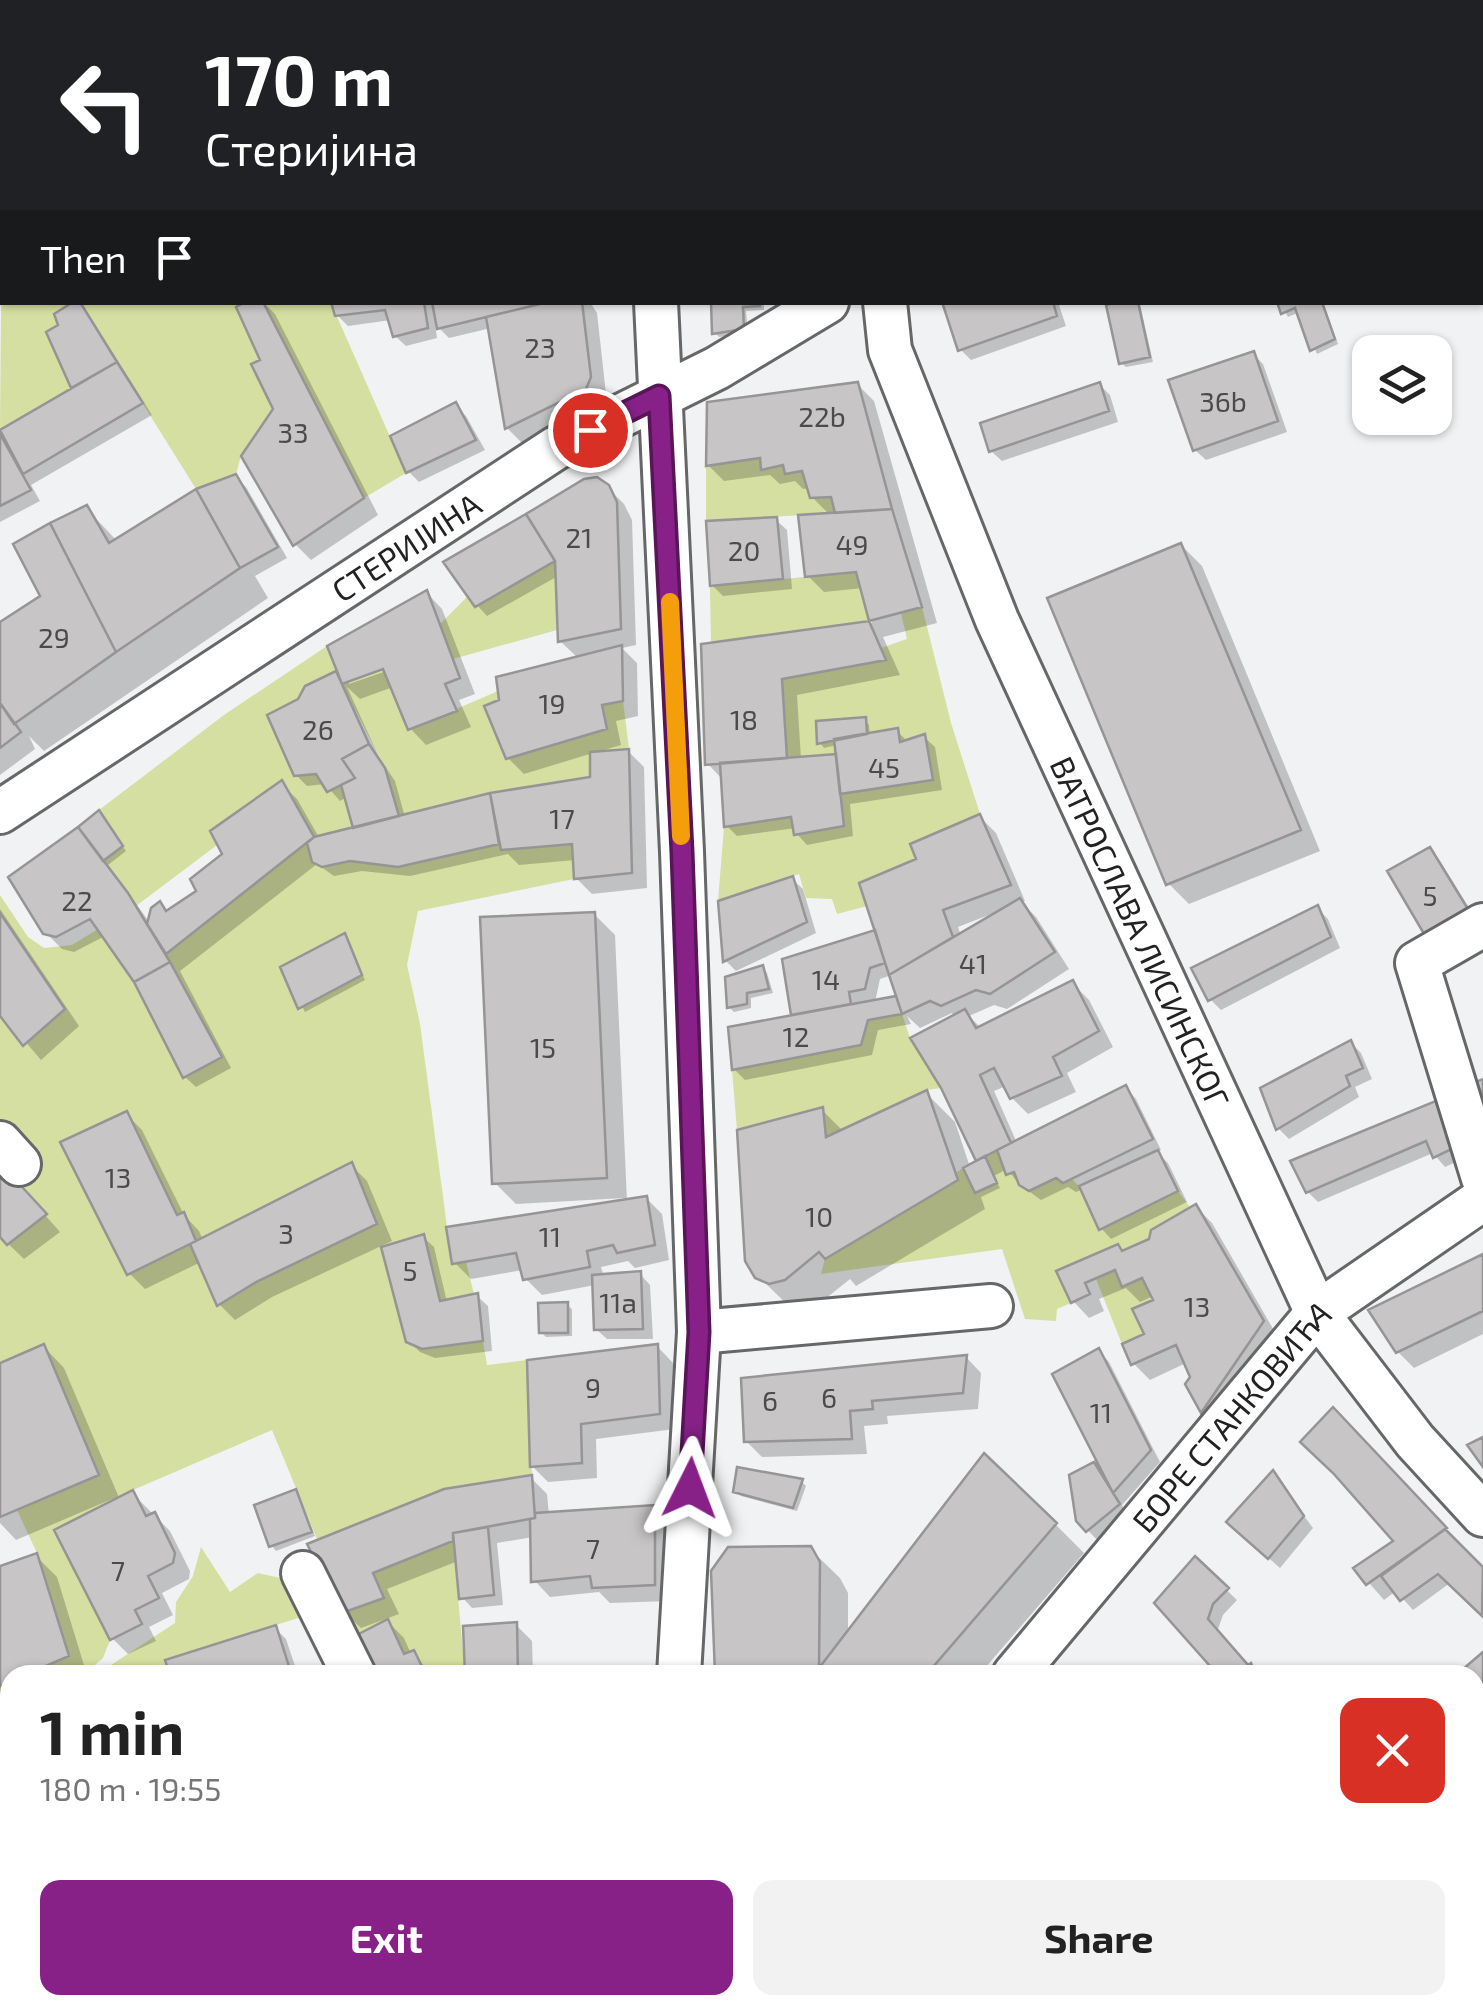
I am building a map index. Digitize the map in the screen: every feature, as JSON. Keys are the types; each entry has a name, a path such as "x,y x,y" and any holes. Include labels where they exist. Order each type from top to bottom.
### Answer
{"street":[{"path":"656,305 682,852 699,1332 680,1665"},
{"name":"СТЕРИЈИНА","path":"0,812 556,448 745,353 822,305"},
{"name":"ВАТРОСЛАВА ЛИСИНСКОГ","path":"886,305 890,350 997,620 1317,1313 1414,1441 1483,1515"},
{"path":"1483,924 1416,963 1483,1178"},
{"name":"БОРЕ СТАНКОВИЋА","path":"1022,1665 1317,1313 1483,1199"},
{"path":"699,1332 991,1306"},
{"path":"302,1572 349,1665"}],"green space":[{"path":"1,305 72,305 58,325 46,332 71,388 0,430"},
{"path":"81,305 241,305 237,307 260,360 252,365 273,409 241,456 236,474 196,489"},
{"path":"264,305 332,305 406,473 364,498"},
{"path":"760,458 762,469 783,465 785,474 802,471 810,498 831,497 835,513 706,521 706,466"},
{"path":"555,561 557,630 453,659 440,624 468,596 475,607"},
{"path":"856,572 869,621 711,642 710,586"},
{"path":"922,607 951,723 980,814 910,844 916,859 860,883 867,906 837,914 832,899 806,898 799,874 718,901 724,827 791,817 795,835 843,826 840,794 933,780 925,735 900,742 898,728 817,744 835,742 836,754 787,758 782,679 885,660 881,648 907,639 901,613"},
{"path":"327,646 336,671 306,686 298,699 268,715 294,776 316,774 327,791 341,785 353,828 314,837 281,781 210,830 217,845 136,906 103,861 123,846 99,810 224,715"},
{"path":"383,669 408,730 498,691 506,759 606,729 602,705 623,701 629,749 591,752 590,777 490,793 399,816 385,768 342,684"},
{"path":"307,843 312,862 322,867 350,861 398,867 499,844 501,850 572,844 574,879 418,911 407,965 420,1024 452,1264 466,1262 474,1294 440,1301 424,1234 382,1247 429,1347 483,1341 487,1365 527,1360 532,1475 444,1489 317,1539 272,1430 133,1490 55,1530 110,1640 103,1658 95,1665 48,1665 69,1656 37,1553 17,1510 99,1475 44,1344 0,1363 0,1237 7,1244 7,1170 31,1157 0,1120 0,1016 23,1045 65,1009 0,913 0,895 28,937 44,948 72,945 98,929 134,982 184,1078 222,1056 166,954"},
{"path":"902,1014 910,1038 941,1088 927,1090 826,1137 822,1107 737,1130 732,1070 861,1045 868,1020"},
{"path":"997,1150 1006,1175 1014,1172 1019,1184 1056,1178 1063,1183 1072,1179 1099,1230 1178,1191 1190,1207 1151,1230 1149,1239 1122,1251 1118,1244 1057,1272 1071,1303 1057,1309 1056,1321 1025,1319 1002,1249 821,1274 825,1259 963,1168 976,1192 996,1183 985,1156"},
{"path":"1115,1270 1122,1287 1142,1278 1153,1300 1132,1309 1144,1334 1122,1344 1096,1279"},
{"path":"453,1541 464,1665 416,1665 404,1654 388,1620 351,1638 342,1613 384,1598 373,1573"},
{"path":"201,1547 230,1592 258,1573 289,1580 308,1615 166,1659 168,1665 111,1665 175,1623 176,1602 193,1576"}],"building":[{"path":"68,305 82,305 117,362 71,388 46,332 58,325 54,314"},
{"path":"265,305 364,498 293,546 241,456 273,409 251,364 260,360 236,307"},
{"path":"332,305 424,305 428,328 393,337 385,310 335,316"},
{"path":"433,305 536,305 437,329"},
{"path":"536,305 582,305 591,377 586,389 505,429 486,317"},
{"path":"711,305 760,305 743,307 744,329 712,334"},
{"path":"943,305 1054,305 1057,316 958,351"},
{"path":"1106,305 1139,305 1150,357 1119,364"},
{"path":"1278,305 1323,305 1335,339 1310,351 1295,308 1281,314"},
{"path":"1254,351 1278,421 1193,451 1168,380"},
{"path":"117,362 143,403 23,474 0,430"},
{"path":"858,382 892,509 835,513 831,497 810,498 802,471 785,474 783,465 761,470 760,458 706,466 707,402"},
{"path":"1100,382 1109,411 989,452 980,423"},
{"path":"456,402 476,440 406,473 390,436"},
{"path":"0,434 31,490 0,506"},
{"path":"236,474 278,547 240,568 196,489"},
{"path":"597,477 609,485 617,502 621,629 558,642 555,561 526,514 584,479"},
{"path":"196,489 240,568 116,652 50,523 87,505 109,543"},
{"path":"892,509 922,607 869,621 856,572 805,577 798,515"},
{"path":"526,514 555,561 475,607 443,562"},
{"path":"777,517 783,579 710,586 706,521"},
{"path":"50,523 116,652 14,724 0,703 0,622 40,596 13,544"},
{"path":"1181,543 1301,830 1166,885 1047,598"},
{"path":"427,590 460,678 445,684 457,711 408,730 383,669 342,684 327,646"},
{"path":"869,621 886,660 782,679 787,758 705,765 701,644"},
{"path":"622,645 623,701 602,705 607,729 506,759 484,706 499,700 496,677"},
{"path":"336,671 369,744 342,759 355,778 327,792 316,774 294,776 267,715 298,699 305,686"},
{"path":"0,703 21,732 0,748"},
{"path":"866,717 867,734 817,744 816,721"},
{"path":"898,728 900,742 925,734 933,780 840,794 834,739"},
{"path":"369,744 385,768 399,816 353,828 341,785 355,778 342,759"},
{"path":"629,749 632,873 574,879 572,844 501,850 490,793 590,777 590,752"},
{"path":"836,754 844,826 794,835 791,817 724,827 720,763"},
{"path":"282,780 314,837 166,954 147,924 151,908 160,901 166,911 196,891 190,879 222,854 210,831"},
{"path":"490,793 499,844 398,867 350,861 322,867 312,862 307,843 314,837"},
{"path":"99,810 123,846 103,861 78,827"},
{"path":"980,814 1011,885 943,910 953,937 889,975 859,883 916,859 910,844"},
{"path":"78,827 128,893 170,962 134,982 90,919 56,937 43,934 8,877"},
{"path":"1430,847 1474,919 1430,944 1387,871"},
{"path":"793,876 807,922 723,962 718,901"},
{"path":"1020,898 1055,952 990,994 976,990 941,1006 930,1001 902,1014 889,975"},
{"path":"1318,905 1331,937 1208,1001 1191,968"},
{"path":"595,912 607,1178 492,1184 480,917"},
{"path":"0,913 65,1009 23,1046 0,1016"},
{"path":"875,930 885,963 870,968 865,989 849,992 851,1004 791,1015 782,959"},
{"path":"345,933 362,975 298,1009 280,967"},
{"path":"170,962 222,1057 183,1078 134,982"},
{"path":"763,965 769,989 747,993 747,1004 727,1008 725,977"},
{"path":"1073,980 1099,1031 1053,1057 1062,1076 1010,1099 994,1068 980,1075 1011,1143 976,1161 941,1088 910,1038 965,1009 976,1028"},
{"path":"896,996 902,1014 868,1020 861,1045 732,1070 728,1027"},
{"path":"1351,1040 1363,1068 1346,1076 1350,1086 1276,1130 1260,1088"},
{"path":"1483,1079 1483,1129 1466,1086"},
{"path":"1126,1085 1153,1139 1063,1183 1056,1178 1029,1191 1019,1185 1014,1172 1006,1175 997,1150"},
{"path":"927,1090 958,1180 825,1259 819,1252 785,1280 769,1284 755,1278 745,1261 737,1130 823,1107 826,1137"},
{"path":"1438,1100 1458,1146 1433,1158 1426,1141 1306,1193 1290,1161"},
{"path":"127,1111 177,1215 184,1212 196,1241 127,1275 60,1142"},
{"path":"1158,1150 1178,1191 1099,1230 1079,1186"},
{"path":"985,1156 997,1183 975,1193 963,1168"},
{"path":"352,1162 377,1224 256,1282 217,1306 190,1244"},
{"path":"0,1163 47,1214 7,1245 0,1237"},
{"path":"647,1196 655,1245 617,1253 613,1245 587,1251 590,1267 523,1280 516,1253 452,1264 446,1227"},
{"path":"1196,1204 1264,1321 1201,1413 1185,1384 1190,1377 1176,1345 1131,1365 1122,1344 1144,1334 1132,1309 1153,1300 1142,1278 1122,1287 1115,1270 1085,1283 1090,1294 1071,1303 1056,1271 1118,1244 1122,1251 1149,1239 1151,1230"},
{"path":"424,1234 440,1301 478,1293 483,1341 422,1349 406,1342 381,1247"},
{"path":"1483,1254 1483,1311 1396,1353 1368,1310"},
{"path":"641,1271 643,1329 594,1330 592,1275"},
{"path":"568,1302 568,1333 539,1333 538,1303"},
{"path":"44,1344 99,1475 0,1517 0,1363"},
{"path":"658,1344 660,1414 581,1424 582,1463 530,1467 527,1360"},
{"path":"1099,1348 1151,1450 1113,1493 1052,1374"},
{"path":"967,1355 963,1393 872,1401 873,1409 850,1411 852,1439 744,1442 741,1378"},
{"path":"1333,1407 1447,1528 1366,1585 1353,1568 1393,1541 1300,1442"},
{"path":"1483,1437 1483,1467 1467,1445"},
{"path":"984,1453 1057,1523 935,1665 821,1665"},
{"path":"1094,1462 1120,1504 1086,1532 1076,1521 1069,1475"},
{"path":"737,1467 803,1479 793,1508 733,1492"},
{"path":"1273,1470 1304,1516 1268,1559 1226,1522"},
{"path":"532,1475 535,1518 453,1533 453,1541 373,1573 384,1598 342,1613 307,1544 444,1489"},
{"path":"296,1489 312,1532 269,1547 254,1505"},
{"path":"133,1490 146,1516 155,1512 175,1553 173,1563 148,1576 159,1598 135,1610 142,1624 110,1640 54,1530"},
{"path":"655,1505 655,1585 592,1588 590,1576 531,1582 530,1519 535,1518 535,1513"},
{"path":"488,1527 494,1595 459,1599 453,1533"},
{"path":"1445,1529 1483,1567 1482,1616 1438,1574 1400,1601 1381,1576"},
{"path":"811,1546 820,1562 819,1665 715,1665 711,1571 728,1547"},
{"path":"37,1553 69,1656 48,1665 0,1665 0,1566"},
{"path":"1195,1556 1229,1588 1213,1604 1208,1619 1248,1665 1209,1665 1154,1603"},
{"path":"388,1619 404,1654 414,1650 421,1665 366,1665 351,1638"},
{"path":"517,1622 518,1665 465,1665 463,1626"},
{"path":"276,1625 288,1665 167,1665 165,1660"},
{"path":"1483,1652 1483,1665 1468,1665"}],"slow traffic":[{"path":"670,602 681,836"}],"route":[{"path":"590,430 659,396 682,852 699,1332 690,1488"}]}
